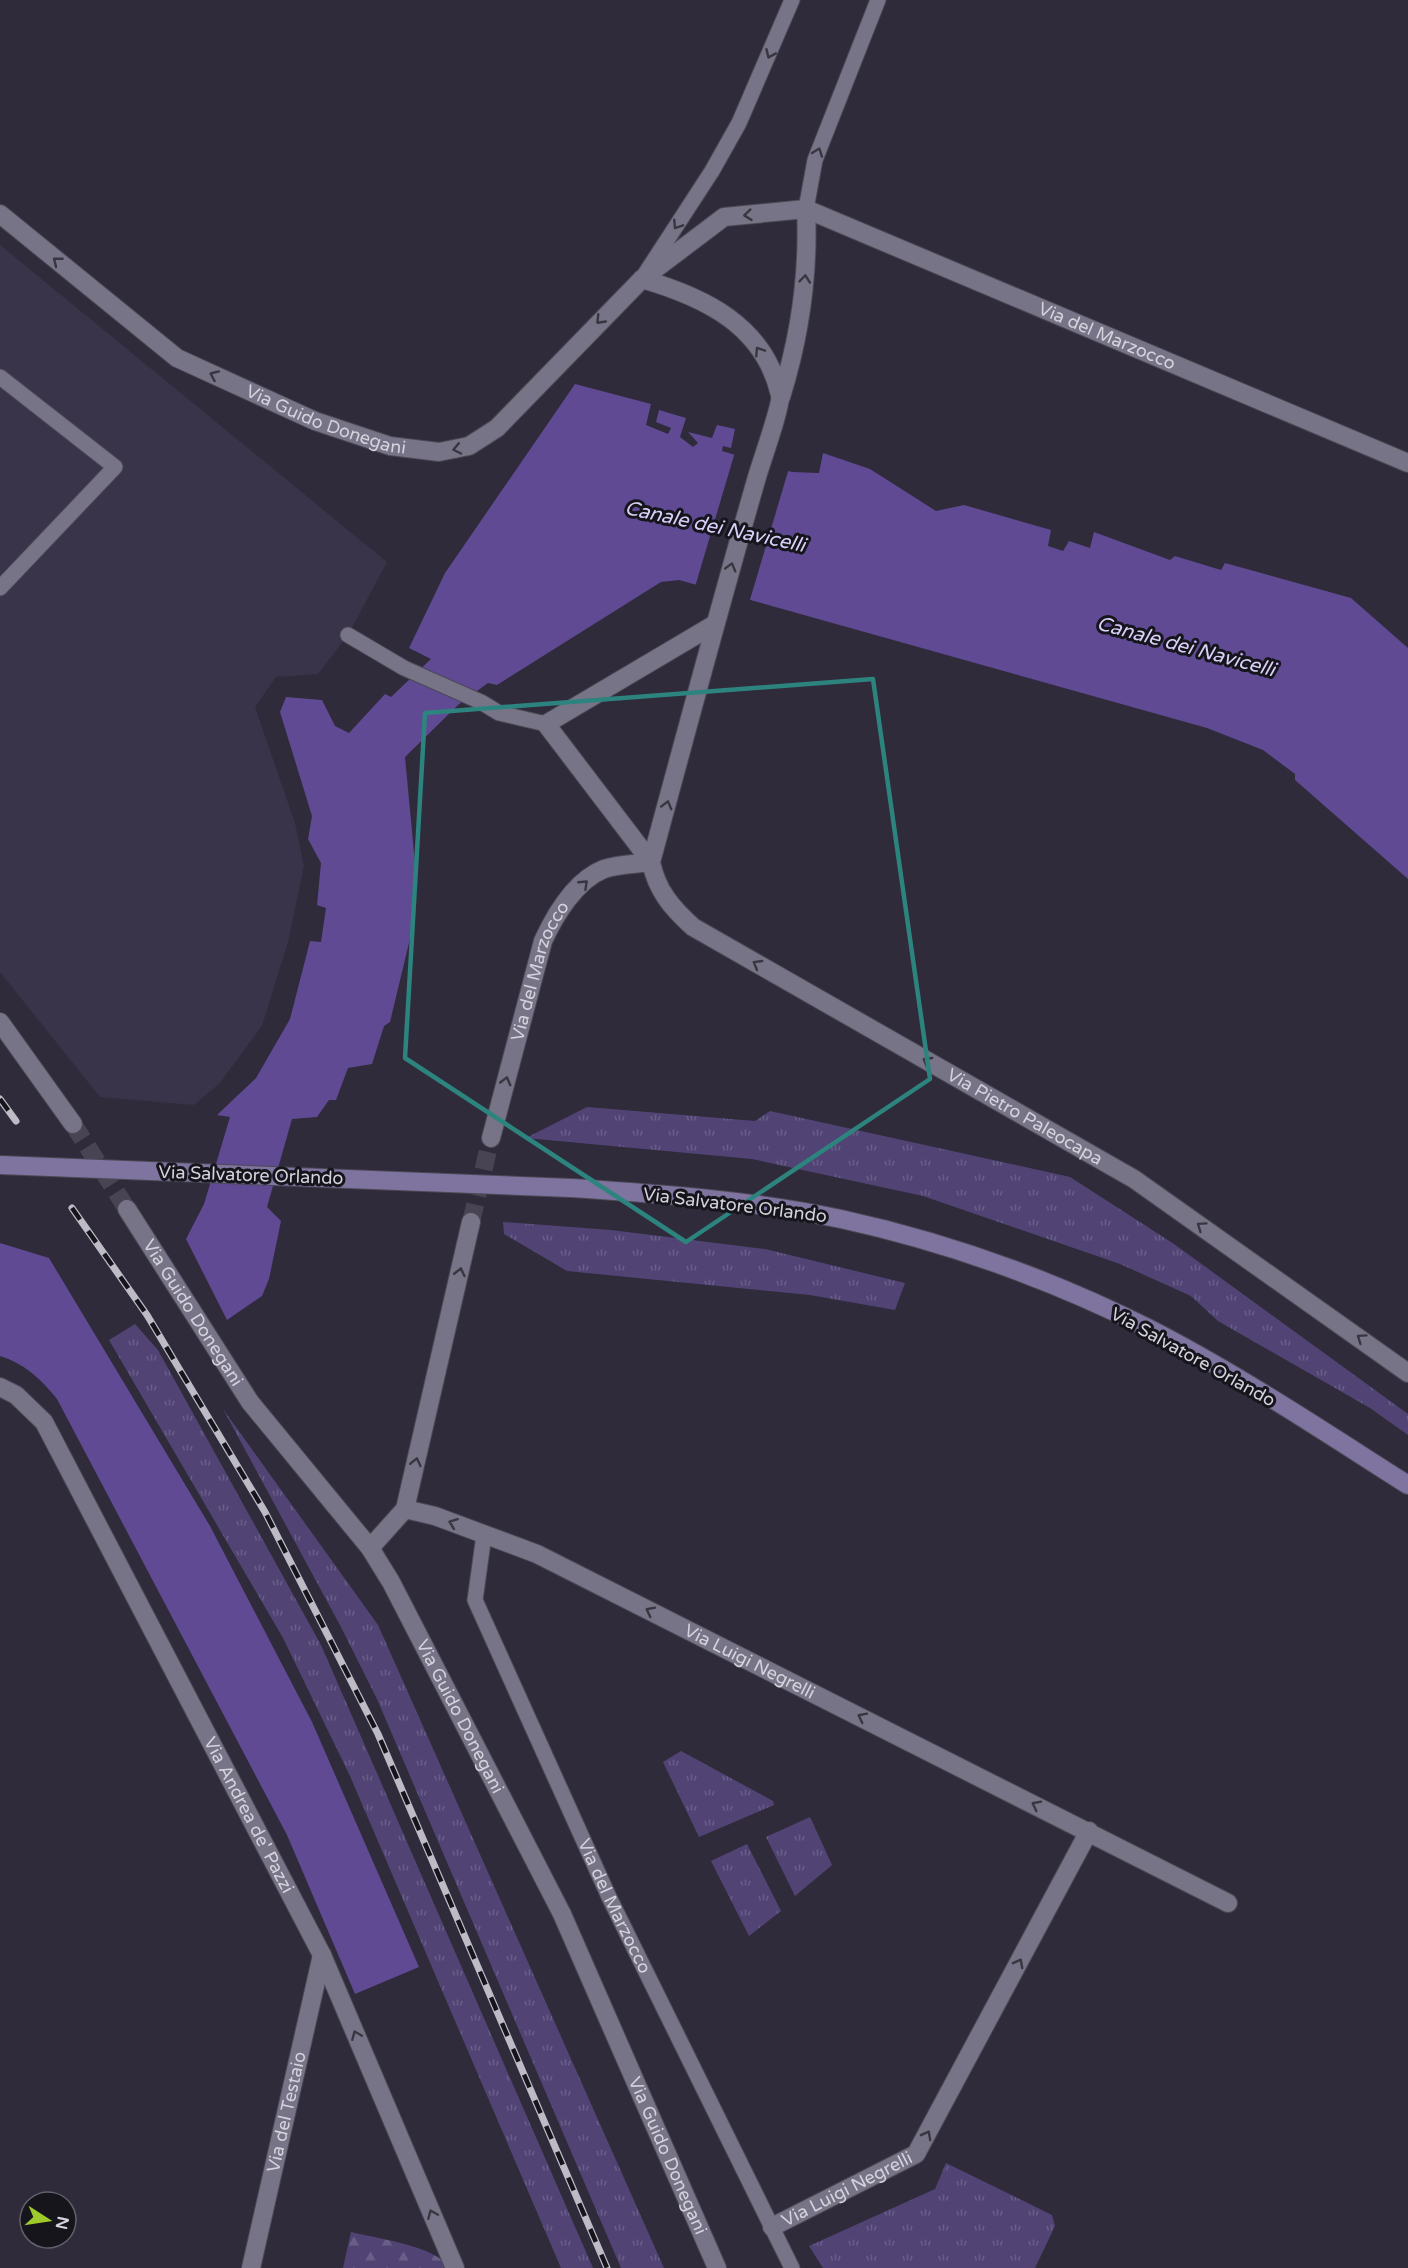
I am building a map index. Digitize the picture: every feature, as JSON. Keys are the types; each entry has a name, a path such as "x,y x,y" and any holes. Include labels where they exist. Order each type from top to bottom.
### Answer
{"main road":[{"name":"Via Salvatore Orlando","path":"0,1165 571,1188 688,1196 821,1215 956,1251 1037,1279 1148,1328 1227,1372 1408,1485"}],"street":[{"name":"Via del Marzocco","path":"642,279 724,217 806,209 1408,463"},
{"path":"651,862 715,624 766,444 790,369 801,312 808,247 806,209"},
{"name":"Via Guido Donegani","path":"0,214 177,357 315,421 390,446 428,451 454,451 469,446 497,428 642,279"},
{"path":"642,279 702,300 738,326 761,353 781,397"},
{"path":"651,862 546,724 715,624"},
{"name":"Via del Marzocco","path":"491,1138 543,940 549,928 566,903 597,873 606,868 651,862"},
{"name":"Via Pietro Paleocapa","path":"651,862 658,887 676,912 693,927 1134,1179 1408,1373"},
{"path":"0,1022 73,1124"},
{"name":"Via Guido Donegani","path":"127,1209 250,1402 370,1548 402,1602 562,1914 717,2268"},
{"path":"370,1548 405,1509 471,1222"},
{"name":"Via Andrea de' Pazzi","path":"0,1387 16,1395 45,1422 322,1955 455,2268"},
{"name":"Via Luigi Negrelli","path":"405,1509 435,1516 537,1554 1228,1903"},
{"name":"Via Luigi Negrelli","path":"771,2227 916,2154 1089,1831"},
{"name":"Via del Testaio","path":"251,2268 322,1955"}],"lane":[{"path":"642,279 712,171 739,123 792,0"},
{"path":"806,209 815,160 878,0"},
{"path":"0,376 115,467 0,588"},
{"path":"348,635 404,668 481,702 499,713 546,724"},
{"name":"Via del Marzocco","path":"484,1535 475,1600 609,1897 792,2268"}],"highlighted area":[{"path":"873,679 930,1079 686,1242 405,1058 425,713"}],"shaded area":[{"path":"0,245 387,562 348,635 318,674 276,677 255,707 295,823 304,866 288,942 262,1026 219,1084 194,1105 100,1097 0,972"}],"green space":[{"path":"587,1107 755,1121 770,1111 1070,1177 1174,1244 1408,1414 1408,1435 1370,1408 1218,1321 1191,1296 1120,1264 923,1196 752,1159 526,1138"},
{"path":"503,1222 611,1230 765,1249 905,1283 895,1310 810,1295 567,1271 504,1234"},
{"path":"135,1324 158,1350 321,1645 593,2268 561,2268 350,1776 283,1638 109,1340"},
{"path":"223,1409 378,1625 664,2268 621,2268 377,1699 341,1627"},
{"path":"681,1751 773,1801 774,1805 699,1837 663,1762"},
{"path":"810,1817 832,1865 795,1896 766,1837"},
{"path":"747,1844 781,1911 749,1936 711,1861"},
{"path":"946,2163 1052,2215 1055,2226 1035,2268 823,2268 809,2246 935,2189"},
{"path":"351,2232 419,2249 443,2260 449,2268 343,2268"}],"water":[{"name":"Canale dei Navicelli","path":"575,384 651,404 646,425 668,434 671,428 656,422 659,410 686,418 680,437 693,447 698,443 688,432 712,438 717,425 735,429 731,448 723,446 722,451 792,472 819,473 823,453 870,469 936,511 964,505 1051,530 1048,546 1063,551 1069,541 1090,548 1094,532 1170,560 1175,556 1221,570 1225,563 1351,598 1408,648 1408,879 1295,780 1295,774 1263,750 1207,728 679,580 661,582 497,685 488,683 458,705 405,757 416,874 414,922 390,1022 384,1026 372,1064 348,1068 336,1100 329,1100 317,1117 292,1119 267,1207 281,1221 269,1279 262,1296 227,1320 186,1239 204,1204 230,1117 217,1115 256,1078 290,1019 310,941 321,942 326,908 317,905 321,863 308,839 312,816 280,712 286,697 322,700 335,726 349,733 385,694 391,697 431,659 409,648 445,573"},
{"path":"0,1243 49,1258 210,1526 312,1722 419,1967 355,1994 287,1835 57,1399 32,1373 0,1356"}],"pier":[{"path":"735,452 789,468 749,603 695,587"}],"tunnel":[{"path":"73,1124 127,1209"},
{"path":"471,1222 491,1138"}],"railway":[{"path":"0,1099 16,1121"},
{"path":"72,1208 147,1315 265,1512 378,1734 607,2268"}]}
